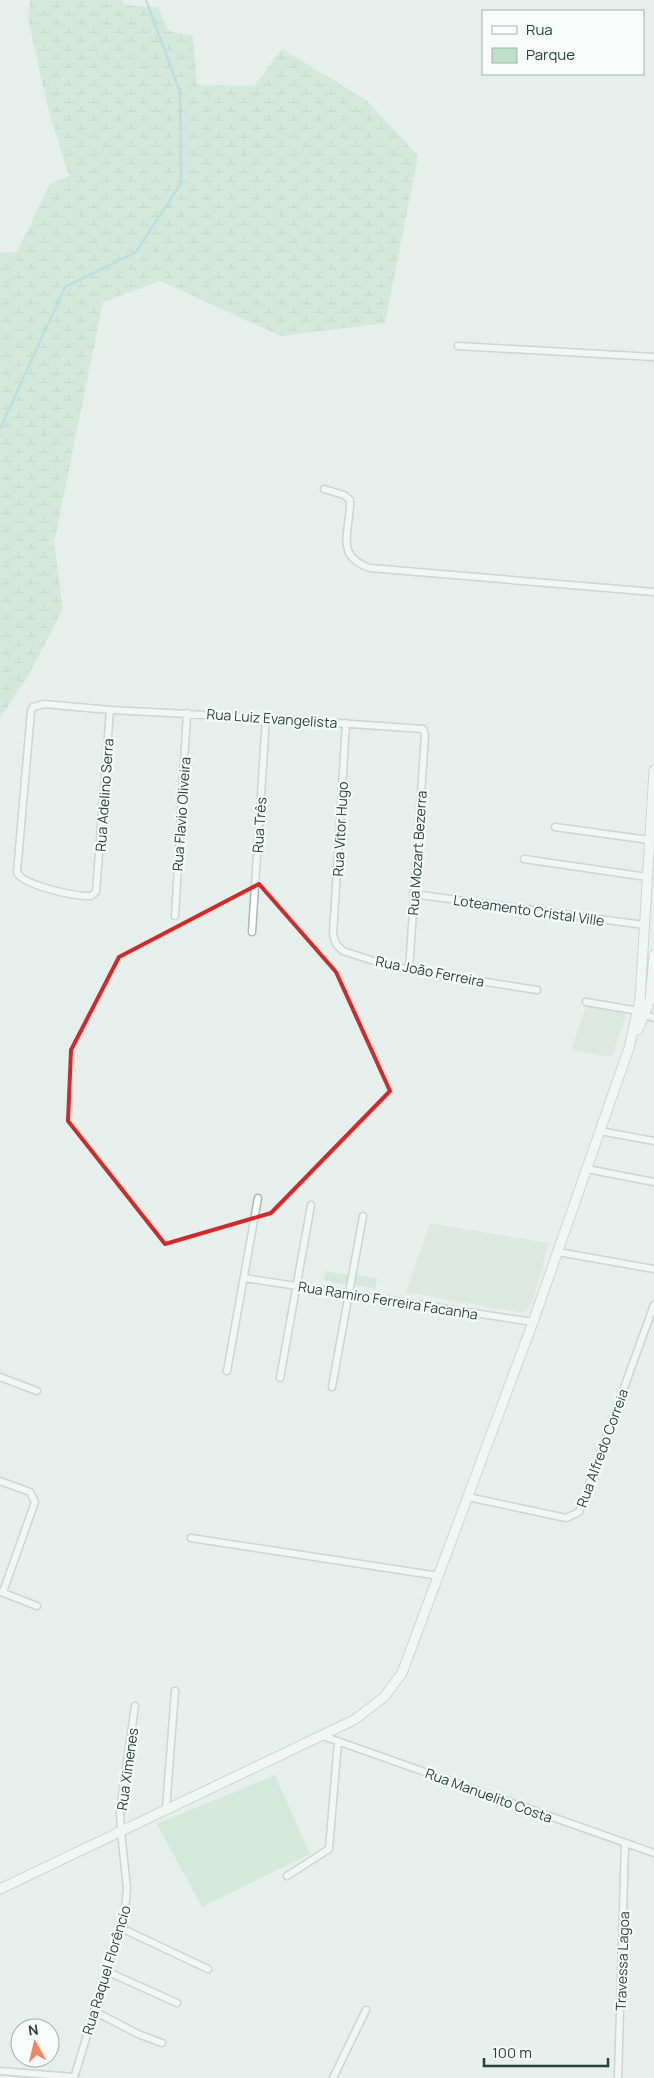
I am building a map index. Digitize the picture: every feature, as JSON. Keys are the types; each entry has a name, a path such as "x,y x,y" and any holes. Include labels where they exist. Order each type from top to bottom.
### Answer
{"main road":[{"path":"646,1015 644,925 654,770"},
{"path":"0,1888 324,1736 361,1715 384,1697 396,1682 404,1669 533,1322 629,1048 646,1015 650,1000 654,955"}],"street":[{"path":"458,346 654,357"},
{"path":"324,489 344,495 350,500 346,546 348,553 359,564 370,568 654,592"},
{"name":"Rua Luiz Evangelista","path":"98,885 94,894 87,896 32,884 22,880 17,872 31,711 33,707 44,704 112,710 422,728 425,735"},
{"name":"Rua Adelino Serra","path":"98,885 112,710"},
{"name":"Rua Flavio Oliveira","path":"175,916 188,713"},
{"name":"Rua Três","path":"252,932 266,718"},
{"name":"Rua Vitor Hugo","path":"333,935 346,723"},
{"name":"Rua Mozart Bezerra","path":"409,970 425,735"},
{"path":"555,827 650,840"},
{"path":"524,859 647,877"},
{"name":"Loteamento Cristal Ville","path":"413,894 644,925"},
{"name":"Rua João Ferreira","path":"333,935 336,944 343,951 409,970 537,990"},
{"path":"586,1002 646,1015"},
{"path":"600,1131 654,1142"},
{"path":"587,1170 654,1182"},
{"path":"227,1371 258,1198"},
{"path":"280,1378 311,1205"},
{"path":"332,1387 363,1216"},
{"path":"558,1252 654,1269"},
{"name":"Rua Ramiro Ferreira Facanha","path":"244,1278 533,1322"},
{"name":"Rua Alfredo Correia","path":"468,1497 566,1518 579,1512 654,1305"},
{"path":"0,1377 37,1391"},
{"path":"0,1481 30,1492 35,1502 2,1592 37,1606"},
{"path":"192,1538 439,1576"},
{"path":"166,1809 175,1691"},
{"name":"Rua Ximenes","path":"121,1832 121,1804 135,1706"},
{"name":"Rua Manuelito Costa","path":"324,1736 654,1853"},
{"path":"287,1876 329,1849 338,1741"},
{"name":"Rua Raquel Florêncio","path":"74,2078 121,1928 127,1898 121,1832"},
{"name":"Travessa Lagoa","path":"618,2078 625,1843"},
{"path":"121,1928 208,1969"},
{"path":"106,1971 177,2003"},
{"path":"333,2078 366,2010"},
{"path":"94,2011 145,2038 162,2043"},
{"path":"0,2071 74,2078"}],"highlighted area":[{"path":"259,884 336,972 390,1091 271,1213 165,1244 68,1121 71,1050 119,957"}],"shaded area":[{"path":"586,1006 627,1012 612,1057 571,1050"},
{"path":"430,1223 549,1243 531,1306 522,1313 406,1292"}],"green space":[{"path":"30,0 121,0 124,5 158,7 168,31 193,36 197,85 254,86 282,49 366,100 418,156 385,323 281,336 160,281 103,302 54,543 63,609 28,676 0,718 0,253 17,252 50,184 69,176 49,112 28,19"},
{"path":"326,1271 349,1275 347,1285 324,1280"},
{"path":"357,1275 377,1279 375,1289 355,1285"},
{"path":"275,1775 310,1854 202,1907 157,1824"}],"waterway":[{"path":"0,429 65,287 136,252 181,183 180,92 146,0"}]}
